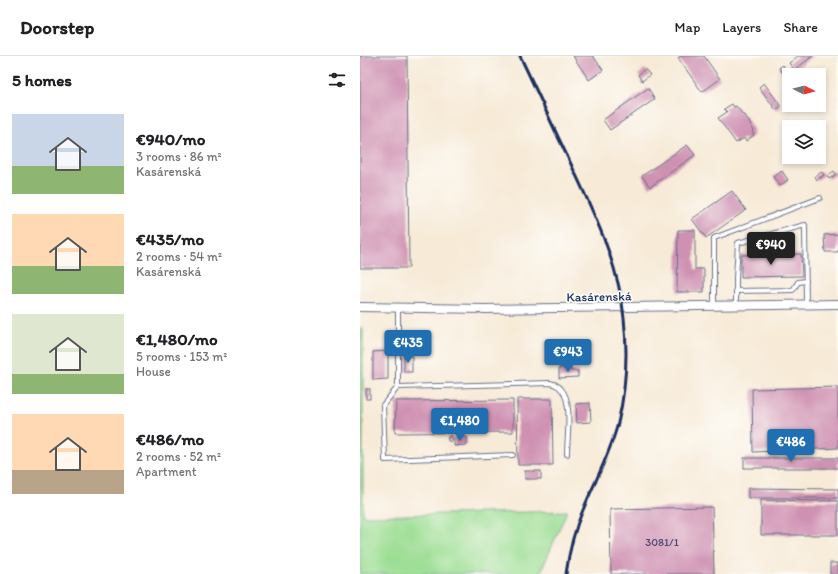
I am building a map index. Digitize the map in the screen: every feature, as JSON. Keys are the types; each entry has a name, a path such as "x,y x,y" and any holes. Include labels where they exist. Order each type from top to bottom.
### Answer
{"street":[{"name":"Kasárenská","path":"360,306 486,309 838,304"}],"lane":[{"path":"714,305 714,238 820,198"},
{"path":"736,305 738,243 805,225 806,304"},
{"path":"736,291 793,290 798,282 806,282"},
{"path":"398,308 398,388 384,405 385,460 514,455"},
{"path":"398,388 550,382 561,388 566,396 568,408 567,454"}],"green space":[{"path":"360,329 363,329 363,516 567,511 540,574 360,574"}],"building":[{"path":"360,56 407,56 409,268 360,268"},
{"path":"573,56 593,56 603,70 589,80"},
{"path":"681,56 704,56 720,79 702,92 678,58"},
{"path":"798,56 813,56 797,68 793,68 789,63"},
{"path":"783,65 785,68 782,68 782,72 779,68"},
{"path":"645,69 650,75 642,81 638,75"},
{"path":"764,83 781,106 776,110 759,87"},
{"path":"648,88 655,99 610,130 603,120"},
{"path":"732,104 734,107 736,106 744,116 745,115 754,131 752,132 754,135 746,141 744,138 736,143 718,118 727,112 724,109"},
{"path":"687,145 695,155 650,187 642,176"},
{"path":"782,171 788,180 780,186 773,177"},
{"path":"834,171 836,174 829,179 827,176"},
{"path":"822,172 824,175 817,180 815,176"},
{"path":"732,191 746,210 706,238 692,219"},
{"path":"678,230 695,230 695,269 704,269 704,292 677,292"},
{"path":"838,234 838,252 825,252 824,235"},
{"path":"801,254 802,276 741,277 741,255"},
{"path":"388,351 388,379 373,380 373,352"},
{"path":"404,356 412,356 412,372 404,372"},
{"path":"559,368 571,368 571,371 578,371 578,377 559,378"},
{"path":"838,387 838,448 753,452 752,389"},
{"path":"366,389 370,389 370,399 366,399"},
{"path":"517,399 552,399 553,465 518,465"},
{"path":"513,400 513,432 395,433 396,401"},
{"path":"590,403 591,422 577,423 576,404"},
{"path":"448,437 452,437 452,441 448,441"},
{"path":"467,437 467,445 454,446 454,438"},
{"path":"744,458 838,458 838,468 744,468"},
{"path":"525,471 541,471 541,479 525,479"},
{"path":"748,488 838,489 838,498 748,498"},
{"path":"761,500 838,501 838,535 761,535"},
{"path":"712,507 714,574 611,574 610,509"},
{"path":"830,563 838,563 838,574 830,574"}],"railway":[{"path":"520,56 604,238 617,278 624,318 626,371 618,423 607,457 574,533 566,574"}]}
